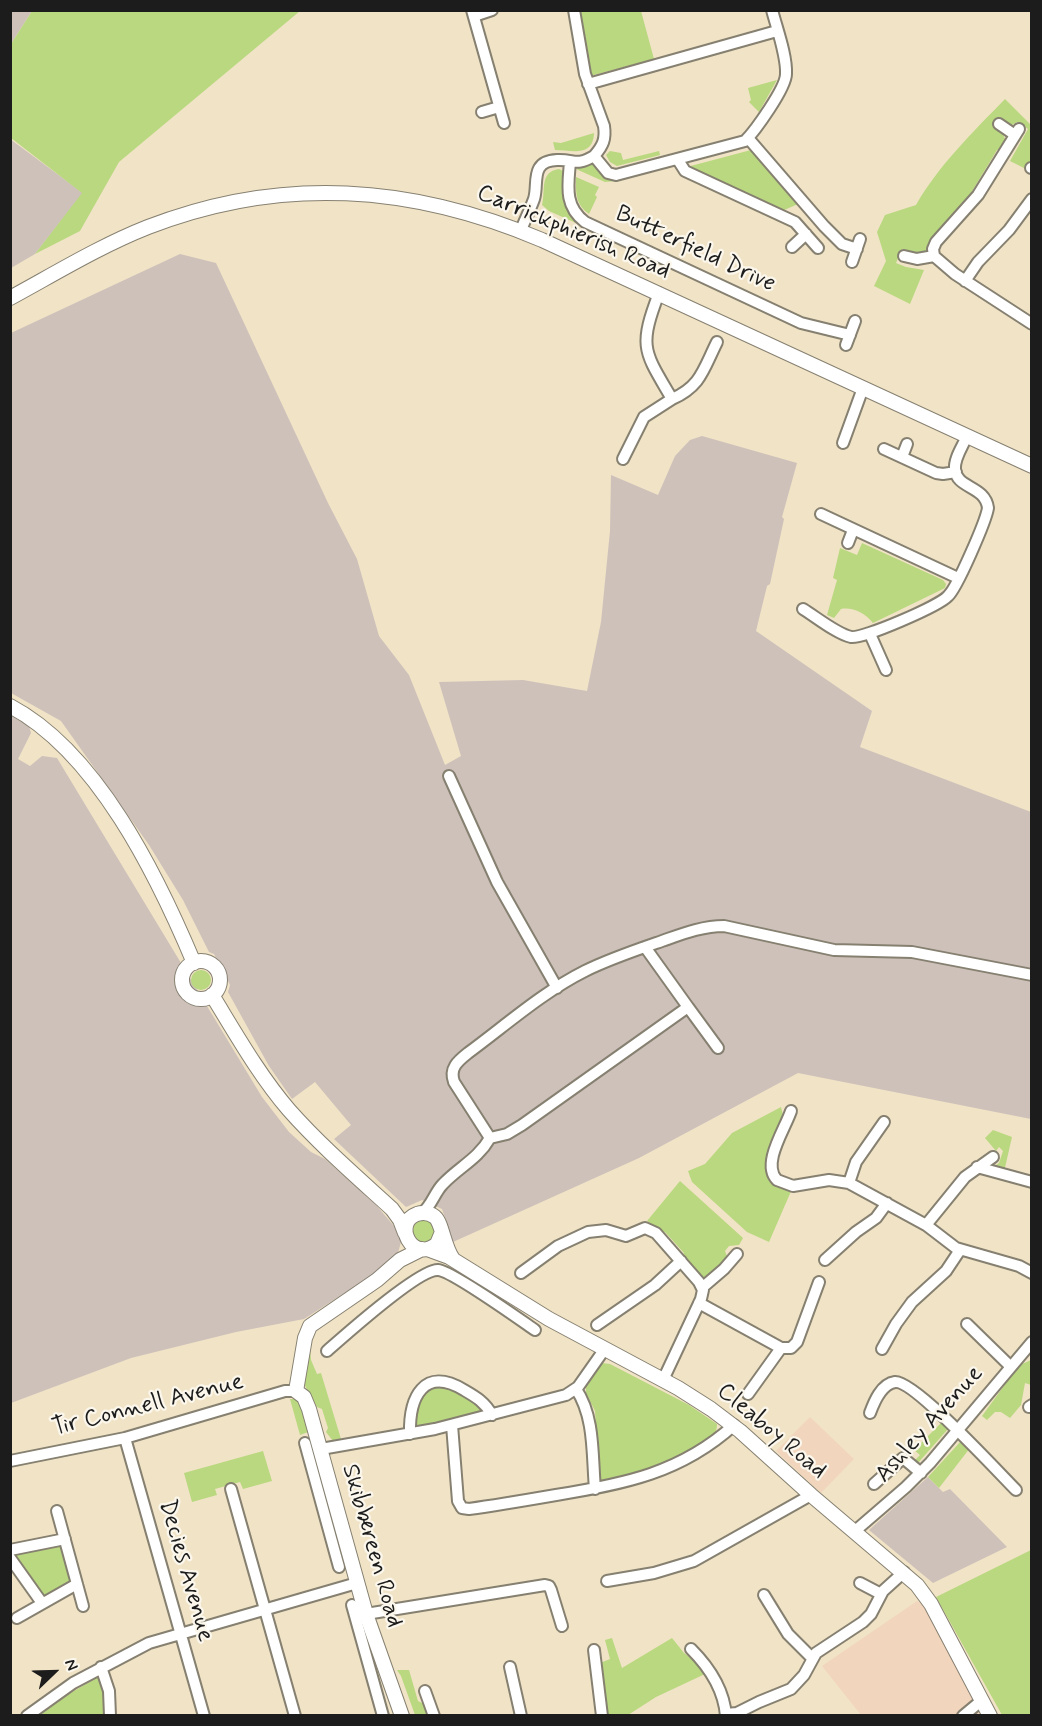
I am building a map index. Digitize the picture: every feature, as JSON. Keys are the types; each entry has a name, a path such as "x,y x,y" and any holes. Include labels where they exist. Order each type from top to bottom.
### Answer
{"street":[{"path":"492,10 473,13 504,123"},
{"path":"521,231 535,197 535,180 538,170 550,161 581,162 594,156 603,145 606,134 588,84 574,10"},
{"path":"594,156 608,173 616,176 740,143 748,138 785,81 786,66 772,10"},
{"path":"588,84 777,31"},
{"path":"482,112 499,107"},
{"path":"999,124 1017,132 978,195 936,242 933,249 934,255 945,267 1032,324"},
{"path":"748,138 842,244 858,244 852,261"},
{"path":"678,160 685,171 795,222 818,248"},
{"name":"Butterfield Drive","path":"570,162 567,194 572,209 585,222 801,322 848,340 855,321"},
{"name":"Carrickphierish Road","path":"10,298 100,249 147,228 193,212 263,197 325,193 396,196 445,206 521,231 1032,466"},
{"path":"965,281 978,262 1009,230 1032,199"},
{"path":"792,247 806,234"},
{"path":"904,256 917,259 934,255"},
{"path":"659,293 650,315 646,345 649,361 672,399"},
{"path":"623,459 640,421 652,410 687,392 696,384 717,342"},
{"path":"843,443 863,388"},
{"path":"804,609 848,636 857,638 944,600 950,594 988,508 983,496 961,481 956,472 956,462 967,436"},
{"path":"902,458 907,444"},
{"path":"884,449 936,473 956,472"},
{"path":"821,514 958,578"},
{"path":"848,543 853,530"},
{"path":"870,634 888,672"},
{"path":"10,706 35,721 55,737 106,799 162,891 194,963"},
{"path":"449,776 497,882 557,988"},
{"path":"490,1138 456,1087 452,1077 453,1069 462,1057 557,988 593,967 698,929 724,926 834,950 912,952 1032,975"},
{"path":"645,947 718,1048"},
{"path":"194,963 209,964 218,972 219,985 212,995 200,999 189,995 185,990 182,982 184,973 194,963"},
{"path":"212,995 257,1067 289,1110 327,1150 392,1209 402,1214 430,1214 440,1226 437,1244 400,1260 377,1280 310,1326 305,1338 296,1391"},
{"path":"400,1260 405,1248 408,1222 429,1207 445,1182 477,1156 490,1138 517,1129 688,1007"},
{"path":"791,1111 774,1150 771,1168 772,1175 777,1180 789,1185 829,1180 849,1183 926,1225 960,1250 1019,1266 1032,1273"},
{"path":"849,1183 856,1162 884,1122"},
{"path":"926,1225 962,1180 993,1157"},
{"path":"977,1167 1032,1182"},
{"path":"436,1194 435,1210 445,1245 453,1259"},
{"path":"825,1260 856,1232 876,1218 887,1203"},
{"path":"392,1209 412,1246 424,1249"},
{"path":"521,1273 558,1246 598,1230 626,1236 643,1228 652,1230 703,1287 699,1303 663,1380"},
{"name":"Cleaboy Road","path":"424,1249 453,1259 522,1303 701,1402 734,1425 811,1495 917,1585 930,1604 990,1716"},
{"path":"882,1349 908,1307 920,1293 946,1271 960,1250"},
{"path":"703,1287 737,1254"},
{"path":"597,1325 655,1285 681,1260"},
{"path":"327,1351 372,1313 431,1271 438,1270 447,1273 536,1330"},
{"path":"699,1303 781,1348 788,1349 797,1342 819,1282"},
{"path":"514,1316 522,1303"},
{"path":"967,1324 1010,1366"},
{"path":"748,1394 781,1348"},
{"name":"Ashley Avenue","path":"855,1531 921,1473 1010,1366 1030,1348"},
{"path":"321,1449 452,1425 562,1396 576,1389 604,1350"},
{"path":"410,1434 411,1410 415,1397 423,1389 437,1382 452,1383 479,1399 492,1415"},
{"path":"870,1413 874,1401 882,1391 892,1383 899,1382 920,1395 1016,1490"},
{"path":"576,1389 583,1400 589,1418 595,1489"},
{"name":"Tir Connell Avenue","path":"10,1461 125,1438 285,1391 296,1391"},
{"name":"Skibbereen Road","path":"296,1391 302,1394 308,1405 321,1449 339,1567"},
{"path":"452,1425 458,1498 463,1508 469,1509 632,1481 677,1463 707,1446 734,1425"},
{"name":"Decies Avenue","path":"125,1438 204,1716"},
{"name":"Skibbereen Road","path":"305,1443 357,1583 366,1614 383,1716"},
{"path":"874,1484 902,1458 921,1473"},
{"path":"231,1489 295,1716"},
{"path":"607,1581 694,1561 811,1495"},
{"path":"57,1511 83,1606"},
{"path":"10,1550 64,1539"},
{"path":"10,1558 42,1603"},
{"path":"691,1649 714,1678 723,1699 726,1715 737,1713 791,1689 804,1676 812,1658 823,1648 863,1622 881,1594 904,1572"},
{"path":"29,1715 55,1694 142,1646 357,1583"},
{"path":"860,1583 881,1594"},
{"path":"17,1618 77,1584"},
{"path":"366,1614 540,1585 549,1586 562,1626"},
{"path":"764,1595 788,1634 812,1658"},
{"name":"Skibbereen Road","path":"352,1605 376,1667 402,1716"},
{"path":"594,1650 602,1716"},
{"path":"101,1667 110,1691 110,1716"},
{"path":"510,1667 521,1716"},
{"path":"425,1691 434,1716"},
{"path":"963,1716 981,1701"}],"shaded area":[{"path":"11,11 32,11 11,44"},
{"path":"10,139 83,193 35,254 11,268"},
{"path":"180,254 216,263 328,503 357,559 379,636 409,675 445,765 461,756 439,682 523,680 587,691 601,622 610,531 611,475 658,495 675,456 690,440 702,436 797,463 782,517 784,519 770,584 767,586 756,631 872,711 860,747 1031,812 1031,1119 798,1073 639,1158 453,1242 442,1209 422,1200 406,1207 334,1139 351,1125 315,1082 292,1099 269,1066 228,992 230,985 214,954 209,952 183,900 149,845 61,721 11,693 11,333"},
{"path":"10,715 29,726 31,733 18,759 30,766 42,756 57,758 262,1097 289,1132 311,1152 325,1159 376,1205 400,1233 401,1242 398,1253 379,1271 304,1319 236,1332 131,1358 11,1403"},
{"path":"810,1417 854,1459 821,1493 776,1451"},
{"path":"928,1477 943,1492 950,1489 1007,1547 933,1583 869,1530"},
{"path":"917,1601 924,1605 982,1715 861,1715 822,1666"}],"green space":[{"path":"32,11 300,11 119,162 80,231 35,254 82,193 11,138 11,44"},
{"path":"579,11 641,11 654,59 590,76"},
{"path":"777,80 759,112 749,102 751,100 748,88"},
{"path":"1005,99 1031,125 1031,163 1028,170 1010,161 1028,129 1017,122 1012,125 1008,124 1001,130 1006,141 1001,149 997,150 971,193 950,217 950,221 932,238 928,252 918,254 902,249 896,263 924,270 910,304 874,286 886,261 877,232 885,215 916,205 946,163"},
{"path":"594,133 593,141 585,149 580,151 555,150 553,142 561,143"},
{"path":"751,150 798,204 782,211 687,167"},
{"path":"610,151 621,153 623,160 659,151 660,155 617,166 610,162 606,155"},
{"path":"593,163 610,179 617,181 605,182 576,169"},
{"path":"559,169 563,171 564,203 576,223 549,211 542,205 544,182 548,174"},
{"path":"576,177 599,187 589,214 579,202 576,193"},
{"path":"862,543 943,580 946,584 945,588 873,623 863,614 850,609 841,609 834,618 827,615 837,580 833,578 840,548 857,555"},
{"path":"201,970 208,973 211,980 208,987 201,990 194,987 191,980 194,973"},
{"path":"781,1107 785,1123 771,1148 767,1177 776,1185 792,1189 769,1242 747,1232 692,1182 688,1171 705,1164 732,1133"},
{"path":"993,1130 1012,1137 1004,1172 997,1169 996,1165 1003,1151 999,1147 996,1151 985,1138"},
{"path":"680,1181 743,1238 739,1245 729,1246 725,1251 728,1259 704,1280 682,1256 684,1253 665,1232 663,1233 647,1221"},
{"path":"424,1220 432,1223 435,1231 432,1239 424,1242 416,1239 413,1231 416,1223"},
{"path":"310,1349 311,1360 317,1374 321,1373 341,1439 333,1441 326,1432 328,1428 322,1409 317,1407 304,1384"},
{"path":"1031,1360 1031,1385 1025,1383 1021,1405 1010,1418 1001,1412 995,1412 987,1420 982,1416 1014,1372 1022,1364"},
{"path":"602,1363 610,1364 689,1405 717,1424 713,1436 688,1454 658,1467 627,1477 602,1481 599,1476 595,1411 586,1393 586,1385"},
{"path":"440,1385 449,1386 479,1404 482,1413 416,1428 417,1407 422,1396"},
{"path":"290,1399 299,1399 311,1431 300,1435"},
{"path":"942,1422 948,1429 918,1463 915,1460 920,1455 914,1450"},
{"path":"961,1441 970,1448 939,1488 928,1477"},
{"path":"263,1451 272,1481 243,1489 240,1482 215,1489 217,1495 192,1502 184,1473"},
{"path":"56,1544 63,1548 72,1580 68,1585 47,1596 41,1594 16,1557 18,1551"},
{"path":"1031,1550 1031,1715 1002,1715 936,1597"},
{"path":"612,1638 622,1668 672,1638 684,1653 701,1666 705,1674 656,1697 628,1715 606,1715 600,1663 610,1659 605,1640"},
{"path":"397,1670 409,1670 418,1701 426,1705 430,1715 415,1715"},
{"path":"100,1676 104,1686 107,1715 39,1716 67,1695"}]}
